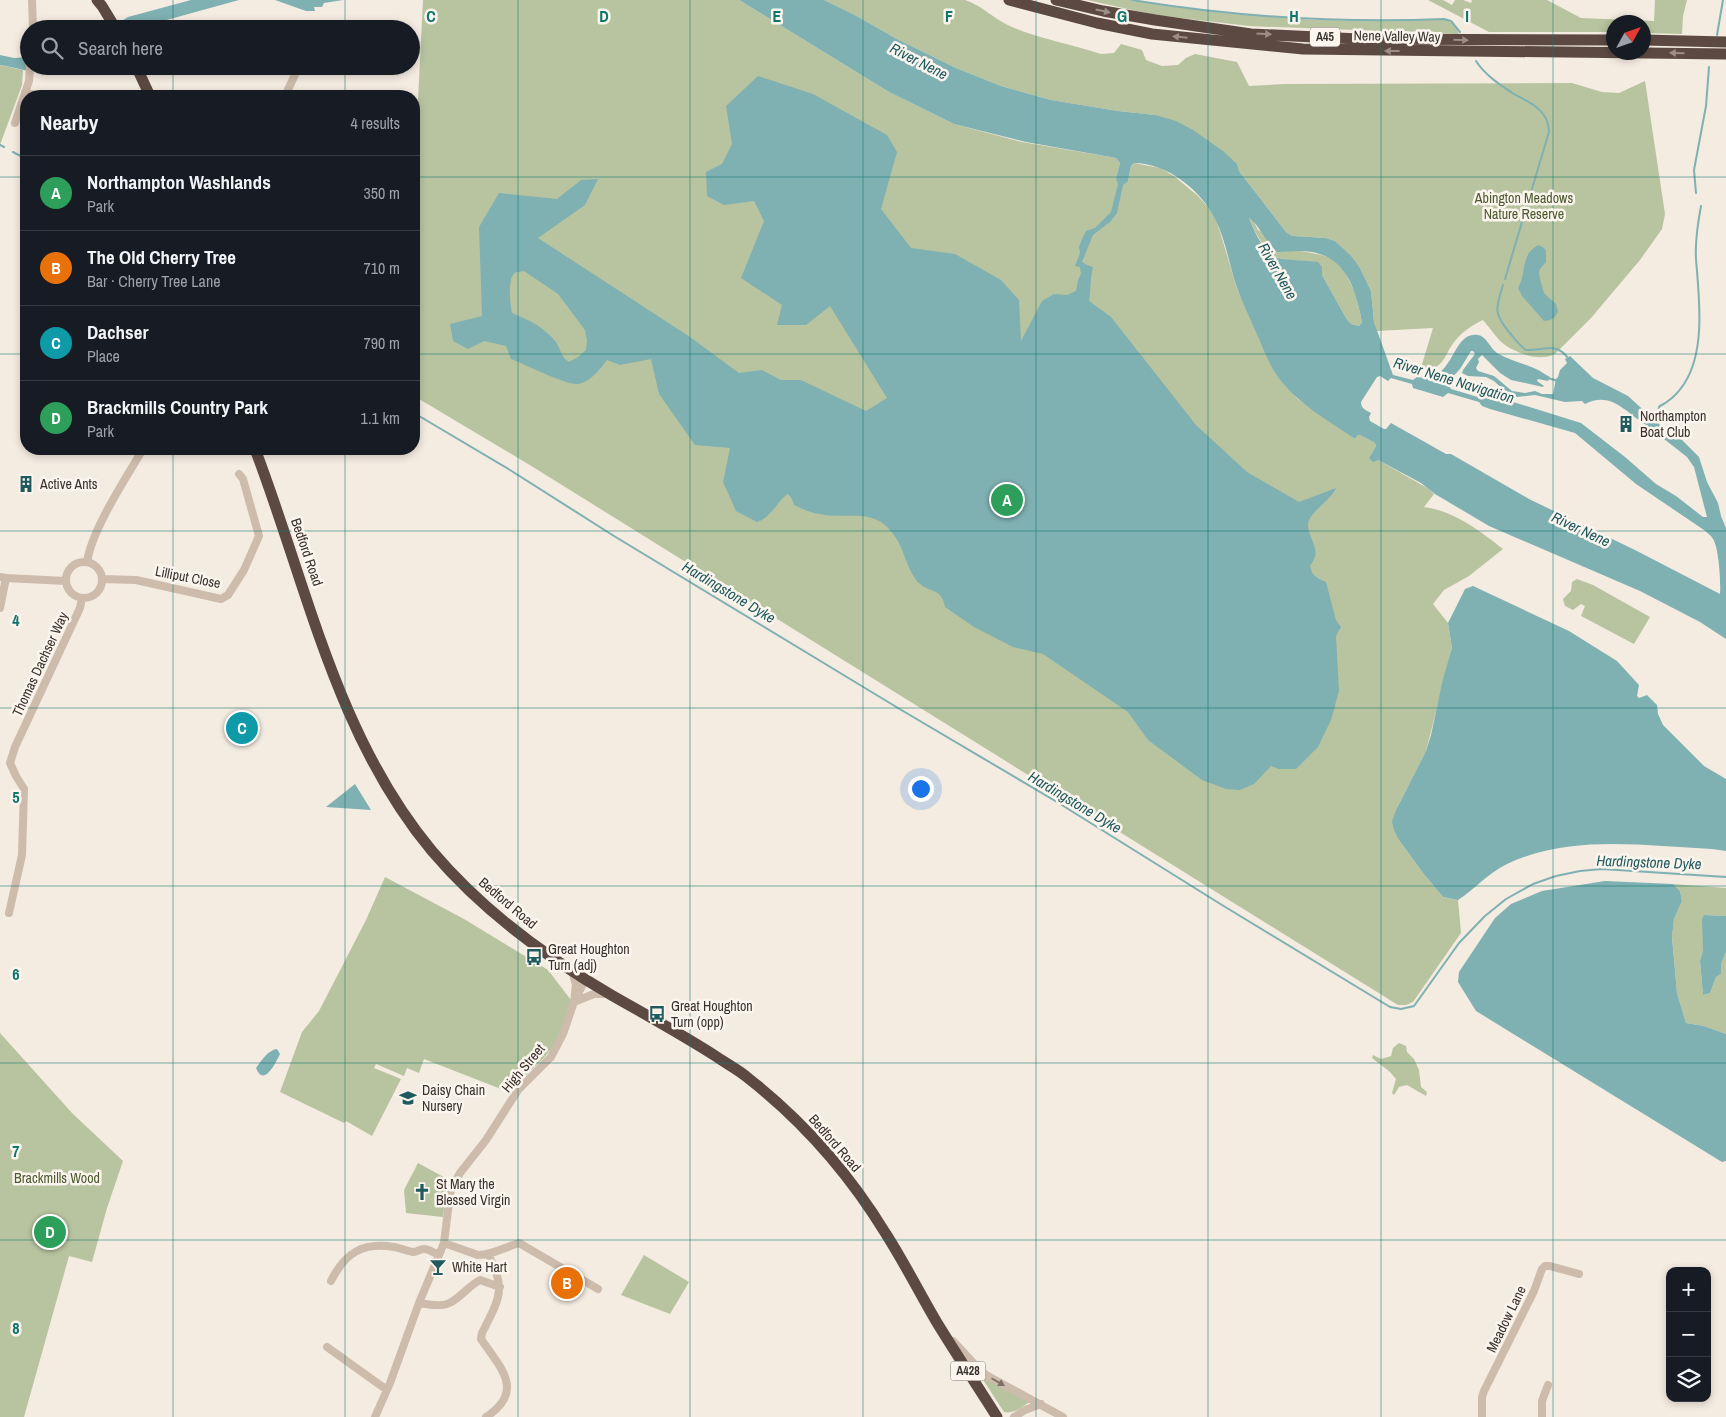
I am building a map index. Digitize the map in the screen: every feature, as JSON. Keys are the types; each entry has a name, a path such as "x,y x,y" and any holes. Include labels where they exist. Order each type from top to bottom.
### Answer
{"highway":[{"name":"Nene Valley Way","path":"1009,0 1040,10 1152,34 1303,49 1726,54"},
{"name":"Nene Valley Way","path":"1056,0 1103,11 1251,34 1359,39 1606,40"},
{"path":"100,2 111,20"},
{"path":"1651,40 1726,42"},
{"path":"140,75 147,90"},
{"name":"Bedford Road","path":"256,455 331,668 351,718 392,795 432,850 464,886 500,918 572,971 677,1032 747,1076 796,1122 838,1167 862,1198 886,1234 938,1324"},
{"name":"A428","path":"938,1324 997,1417"}],"street":[{"path":"32,0 32,20"},
{"path":"26,90 29,75"},
{"path":"287,90 294,75"},
{"path":"15,123 20,108"},
{"path":"87,562 91,545 140,455"},
{"name":"Lilliput Close","path":"102,579 136,580 221,599 228,595 244,570 259,536 243,479 239,474"},
{"path":"87,562 97,567 102,579 97,592 87,598 82,598 69,590 66,581 68,570 72,566 76,563 87,562"},
{"path":"0,608 3,578 66,581"},
{"name":"Thomas Dachser Way","path":"10,913 22,855 24,789 10,763 15,747 80,608 82,598"},
{"path":"572,971 576,985 574,1002 594,994 609,994"},
{"name":"High Street","path":"379,1416 419,1303 444,1243 450,1194 453,1185 486,1140 518,1090 551,1057 563,1034 574,1002 585,980"},
{"path":"444,1243 478,1255 488,1254 519,1243 598,1289"},
{"path":"331,1281 340,1264 345,1259 360,1250 375,1246 392,1247 413,1252 424,1249 439,1255"},
{"path":"486,1417 496,1408 508,1390 508,1384 503,1373 481,1339 500,1295 500,1287 494,1266 488,1254"},
{"name":"Meadow Lane","path":"1482,1417 1482,1397 1484,1391 1519,1317 1534,1291 1542,1269 1545,1266 1550,1266 1579,1274"},
{"path":"419,1303 446,1305 476,1282 482,1280 500,1287"},
{"name":"Bedford Road","path":"938,1324 986,1375 1063,1417"},
{"path":"327,1347 388,1387"},
{"path":"1542,1417 1542,1401 1548,1385"},
{"path":"1014,1417 1025,1410 1041,1404"}],"green space":[{"path":"423,0 739,0 889,92 954,124 1022,142 1116,158 1120,163 1116,178 1128,181 1131,166 1134,163 1160,168 1174,176 1198,196 1216,220 1237,289 1270,362 1286,387 1299,400 1355,439 1360,435 1375,443 1376,446 1369,458 1378,460 1429,489 1434,494 1424,507 1456,517 1475,528 1503,549 1469,576 1444,590 1433,604 1448,623 1452,648 1426,751 1397,808 1399,840 1443,897 1458,900 1461,933 1413,1002 1406,1005 1398,1005 533,467 420,400 420,60"},
{"name":"Abington Meadows Nature Reserve","path":"824,0 965,0 1012,27 1101,54 1114,53 1121,44 1142,50 1146,60 1162,66 1178,65 1186,58 1195,54 1237,62 1249,86 1284,84 1572,83 1602,92 1619,93 1645,81 1665,214 1662,229 1640,260 1591,318 1555,354 1536,357 1516,351 1502,343 1483,320 1460,335 1439,365 1420,371 1433,328 1377,331 1374,322 1371,291 1360,268 1335,241 1326,238 1292,236 1286,232 1239,171 1237,164 1155,115 1051,100 1001,86 956,68"},
{"path":"1087,0 1132,0 1225,13 1315,20 1394,21 1444,19 1454,25 1459,34 1249,26 1155,15"},
{"path":"1428,0 1443,0 1452,5 1455,0 1471,3 1472,0 1547,0 1581,18 1606,19 1606,32 1489,32"},
{"path":"1655,0 1687,0 1683,16 1682,34 1651,33 1651,21 1654,21"},
{"path":"0,65 20,69 20,75 23,75 22,85 0,145"},
{"path":"1249,218 1253,220 1258,230 1301,251 1332,259 1343,268 1356,295 1362,322 1359,326 1351,324 1346,318 1322,275 1322,267 1278,258 1273,255 1260,241"},
{"path":"1577,579 1593,585 1650,617 1634,644 1581,616 1585,606 1581,604 1573,610 1565,606 1563,599 1571,591 1572,582"},
{"path":"385,877 464,919 548,970 571,1000 556,1041 544,1058 519,1082 511,1093 424,1059 419,1073 407,1068 404,1076 376,1064 374,1068 401,1079 372,1136 346,1121 344,1123 280,1092 302,1032 319,1011 366,920"},
{"path":"1673,884 1726,888 1726,916 1704,915 1703,950 1700,961 1703,995 1710,993 1716,977 1721,974 1721,964 1726,952 1726,1034 1704,1026 1686,1023 1677,993 1672,936 1674,919 1682,901 1680,891"},
{"name":"Brackmills Wood","path":"0,1033 72,1113 123,1161 107,1208 92,1262 69,1256 24,1417 0,1417"},
{"path":"1399,1043 1406,1046 1407,1052 1414,1059 1419,1070 1421,1087 1427,1092 1426,1096 1407,1085 1399,1087 1394,1095 1392,1093 1396,1079 1372,1058 1373,1055 1381,1059 1391,1056 1393,1048"},
{"path":"418,1163 451,1181 446,1191 443,1217 406,1213 404,1190"},
{"path":"644,1255 689,1282 670,1314 621,1295"},
{"path":"976,1369 1029,1402 1014,1411 1004,1412"}],"water":[{"path":"191,0 239,0 167,20 123,20 128,17"},
{"path":"275,0 343,0 324,3 322,7 314,7 315,11 306,11"},
{"name":"River Nene","path":"739,0 824,0 956,68 1001,86 1051,100 1155,115 1176,121 1193,130 1223,151 1237,164 1239,171 1286,232 1292,236 1326,238 1335,241 1351,256 1360,268 1371,291 1374,322 1393,375 1413,380 1417,377 1430,377 1439,373 1446,366 1462,341 1469,336 1478,335 1497,353 1550,377 1548,381 1538,379 1537,381 1543,387 1511,380 1500,373 1482,355 1478,359 1479,362 1476,368 1478,371 1494,376 1512,391 1525,393 1535,391 1542,394 1553,394 1560,370 1567,363 1565,359 1570,356 1593,378 1628,396 1660,425 1680,438 1699,457 1726,528 1726,639 1700,622 1640,591 1489,526 1435,494 1421,483 1378,460 1373,462 1369,458 1376,446 1375,443 1360,435 1355,439 1312,410 1293,394 1276,374 1243,304 1222,235 1209,208 1182,180 1159,168 1146,164 1134,163 1131,166 1128,181 1123,185 1117,213 1110,222 1093,235 1082,262 1093,267 1089,301 1111,317 1196,425 1247,472 1299,502 1336,488 1312,516 1308,525 1315,550 1314,560 1310,566 1315,576 1326,582 1336,620 1341,627 1336,636 1339,691 1331,720 1318,747 1296,769 1279,769 1271,766 1254,784 1240,790 1226,789 1202,780 1148,740 1128,712 1043,654 1013,647 974,627 945,607 941,596 916,580 894,535 878,520 869,517 810,512 794,505 788,494 767,516 757,522 736,511 723,482 730,448 695,445 659,394 651,359 620,365 607,360 590,378 577,384 555,378 511,359 506,346 484,341 468,349 453,341 450,324 482,316 479,227 499,193 557,199 581,180 598,179 585,205 538,238 690,337 739,373 762,370 781,380 801,380 866,411 887,398 830,306 806,325 777,325 782,305 741,278 764,221 754,201 724,205 707,196 706,172 722,164 732,144 726,106 758,76 813,94 887,135 897,152 881,209 911,248 955,254 1001,280 1019,300 1021,341 1042,301 1054,294 1067,295 1076,291 1081,274 1080,267 1075,266 1080,253 1079,247 1086,231 1095,228 1111,212 1118,184 1116,178 1120,163 1116,158 1026,142 954,124 889,92","holes":["1249,218 1277,252 1312,252 1324,255 1334,261 1342,269 1353,288 1362,322 1359,326 1351,324 1346,318 1322,275 1322,267 1318,262 1278,258 1268,252 1260,241","524,271 558,294 585,330 586,350 578,357 569,362 563,356 556,342 546,332 530,321 512,313 510,283 513,275","1471,351 1473,351 1475,354 1462,373 1468,376 1486,377 1494,381 1508,394 1516,397 1535,395 1565,402 1582,401 1585,404 1602,400 1617,404 1687,457 1694,467 1707,517 1703,517 1676,496 1656,484 1581,423 1497,397 1486,395 1481,398 1451,389 1448,382 1460,369","1380,376 1388,381 1391,378 1412,384 1413,388 1443,397 1448,393 1479,402 1482,406 1490,409 1575,433 1636,484 1711,536 1715,543 1718,557 1720,594 1635,550 1529,499 1451,454 1446,454 1391,423 1384,429 1370,421 1371,413 1363,408 1361,402 1377,377"]},
{"path":"0,55 20,58 20,69 0,65"},
{"path":"1539,245 1546,251 1546,262 1540,269 1540,279 1544,293 1556,304 1558,312 1552,319 1544,321 1522,296 1518,288 1526,258"},
{"path":"1473,586 1569,631 1617,661 1639,685 1637,696 1639,698 1647,695 1657,705 1658,714 1663,725 1704,766 1726,779 1726,851 1608,844 1556,849 1531,855 1507,864 1458,900 1443,897 1399,840 1392,821 1426,751 1431,735 1452,648 1448,623 1465,589"},
{"path":"355,784 371,810 326,807"},
{"path":"1605,881 1673,884 1680,891 1682,901 1674,919 1672,937 1677,993 1686,1023 1704,1026 1726,1034 1726,1161 1722,1162 1476,1011 1458,982 1459,972 1495,918 1511,904 1542,891"},
{"path":"1704,915 1726,916 1726,952 1721,964 1721,974 1716,977 1710,993 1703,995 1700,961 1703,950 1702,919"},
{"path":"277,1049 280,1054 270,1072 263,1075 259,1073 256,1068 260,1062"}],"waterway":[{"path":"1132,0 1248,15 1365,20 1444,19 1451,21 1460,32"},
{"path":"1717,35 1723,0"},
{"path":"1476,61 1498,83 1541,111 1549,129 1505,279"},
{"path":"1696,193 1694,170 1706,106 1709,67"},
{"name":"Hardingstone Dyke","path":"0,145 4,147"},
{"name":"Hardingstone Dyke","path":"13,152 20,156"},
{"path":"1657,423 1659,407 1677,393 1691,371 1696,356 1699,323 1696,246 1701,206"},
{"path":"1503,285 1497,310 1498,315 1517,342 1526,350 1554,348 1568,358"},
{"path":"1548,378 1558,381"},
{"name":"Hardingstone Dyke","path":"420,417 898,708 1057,802 1390,1007 1401,1009 1414,1006 1459,943 1485,916 1506,899 1533,884 1556,876 1602,869 1726,877"}],"place":[{"name":"Northampton Boat Club","path":"1626,424"},
{"name":"Active Ants","path":"26,484"},
{"name":"Northampton Washlands","path":"1007,500"},
{"name":"Dachser","path":"242,728"},
{"name":"Great Houghton Turn (adj)","path":"534,957"},
{"name":"Great Houghton Turn (opp)","path":"657,1014"},
{"name":"Daisy Chain Nursery","path":"408,1098"},
{"name":"St Mary the Blessed Virgin","path":"422,1192"},
{"name":"Brackmills Country Park","path":"50,1232"},
{"name":"White Hart","path":"438,1267"},
{"name":"The Old Cherry Tree","path":"567,1283"}],"water label":[{"name":"River Nene Navigation","path":"1454,380"}]}
